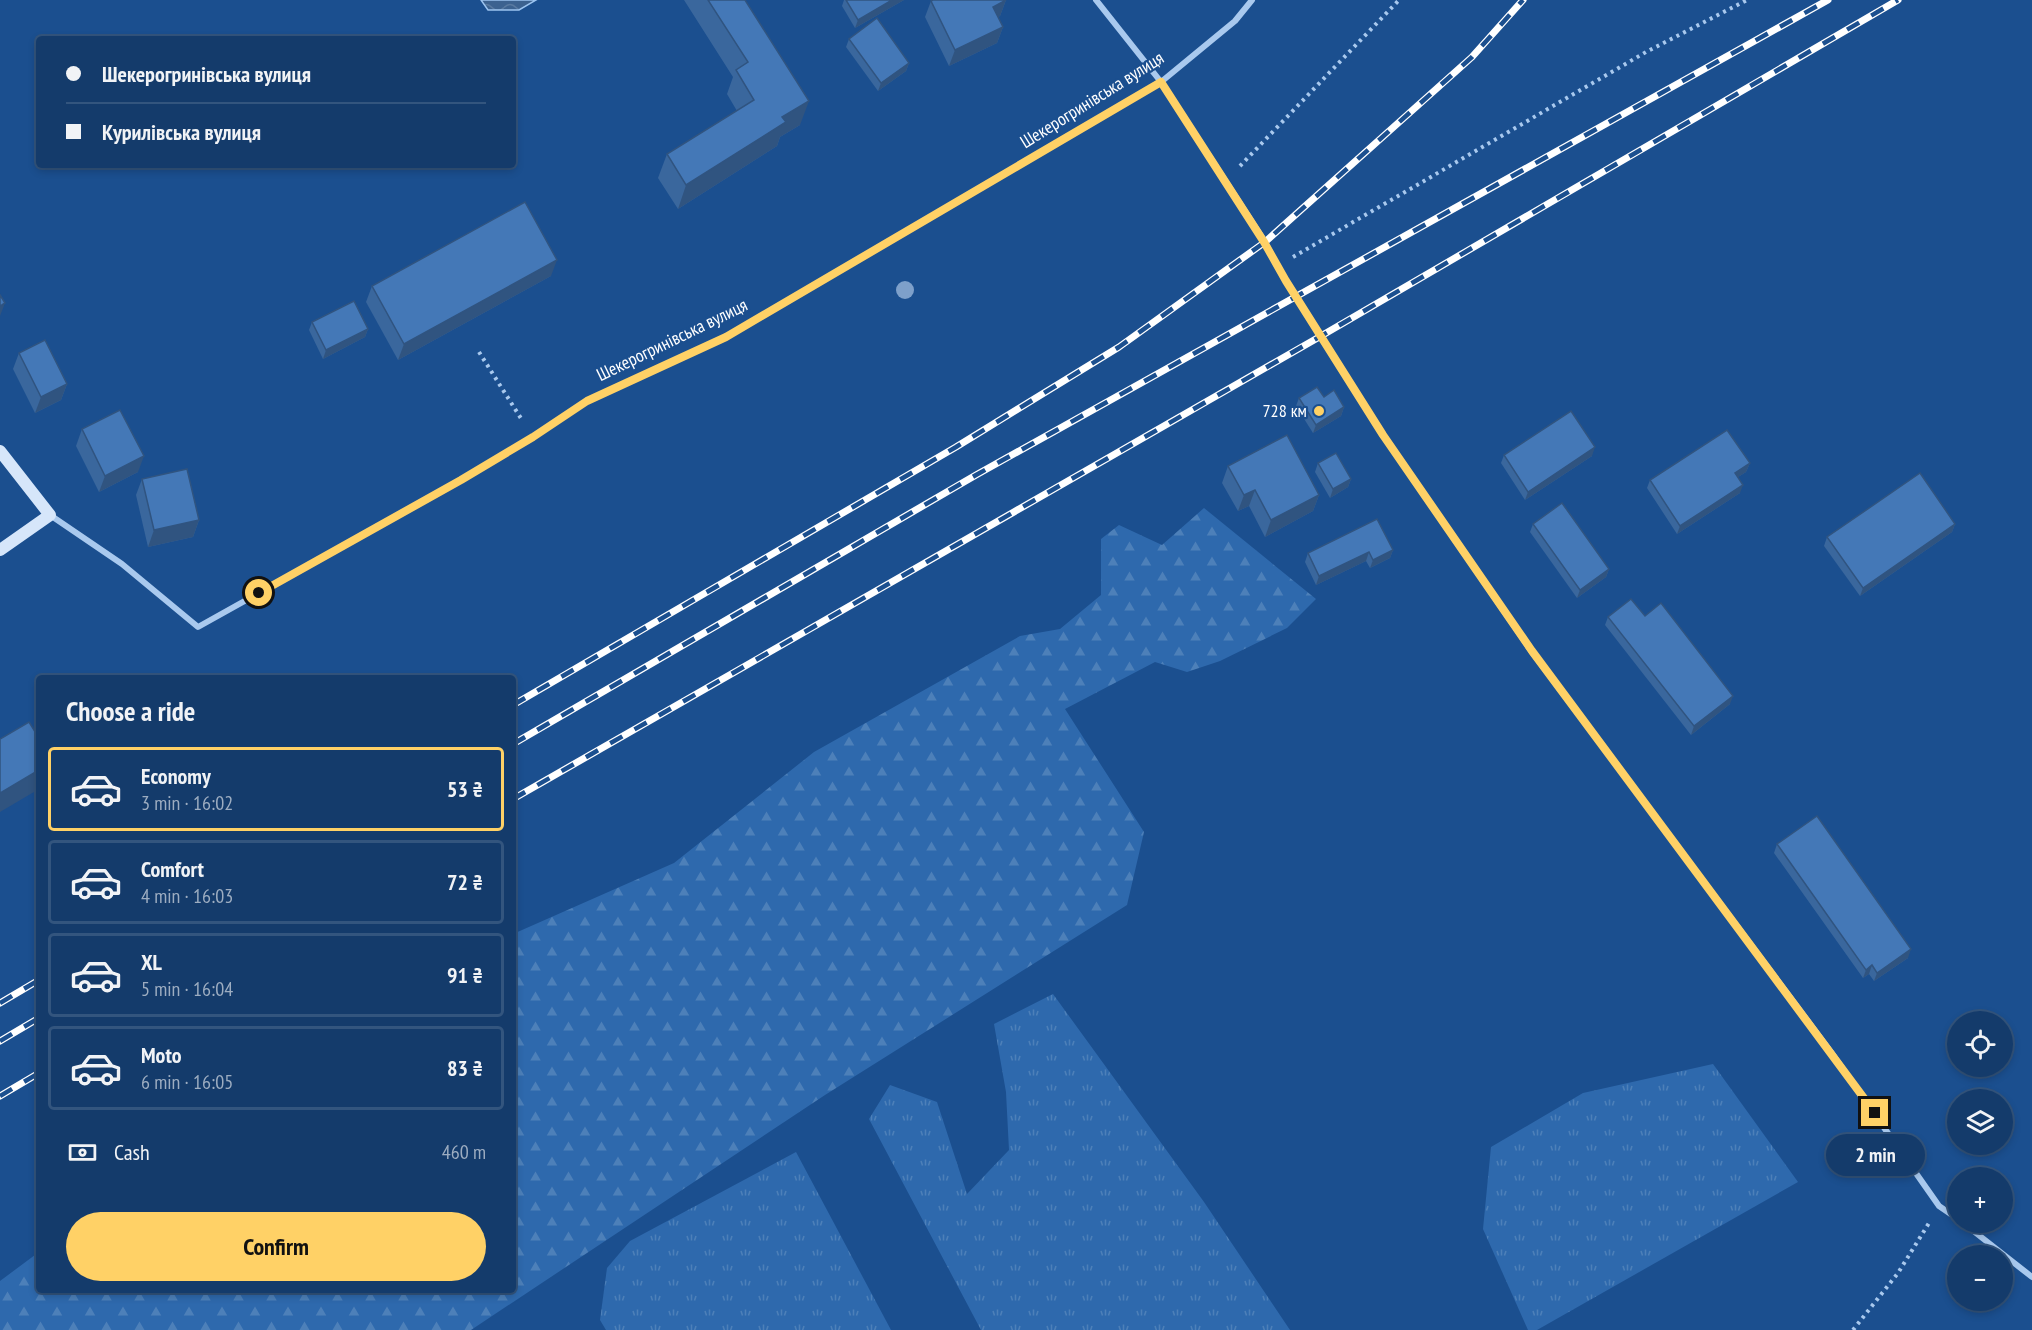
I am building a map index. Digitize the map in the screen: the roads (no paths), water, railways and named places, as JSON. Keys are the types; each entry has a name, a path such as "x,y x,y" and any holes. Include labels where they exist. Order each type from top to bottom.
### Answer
{"street":[{"path":"1096,0 1161,82 1264,242 1383,435 1532,651 1831,1052 1940,1206 1947,1211"},
{"name":"Шекерогринівська вулиця","path":"0,451 50,515 122,564 198,627 461,480 533,437 587,401 726,337 1161,82 1235,21 1252,0"},
{"path":"0,550 50,515"},
{"path":"1976,1233 2032,1277"}],"water":[{"path":"481,0 536,0 519,10 488,10"}],"railway":[{"path":"516,703 956,447 1119,347 1265,242 1472,57 1523,0"},
{"path":"516,742 976,475 1828,0"},
{"path":"516,797 1321,336 1898,0"},
{"path":"0,1003 36,982"},
{"path":"0,1041 36,1020"},
{"path":"0,1096 36,1075"}],"place":[{"name":"728 км","path":"1319,411"}]}
